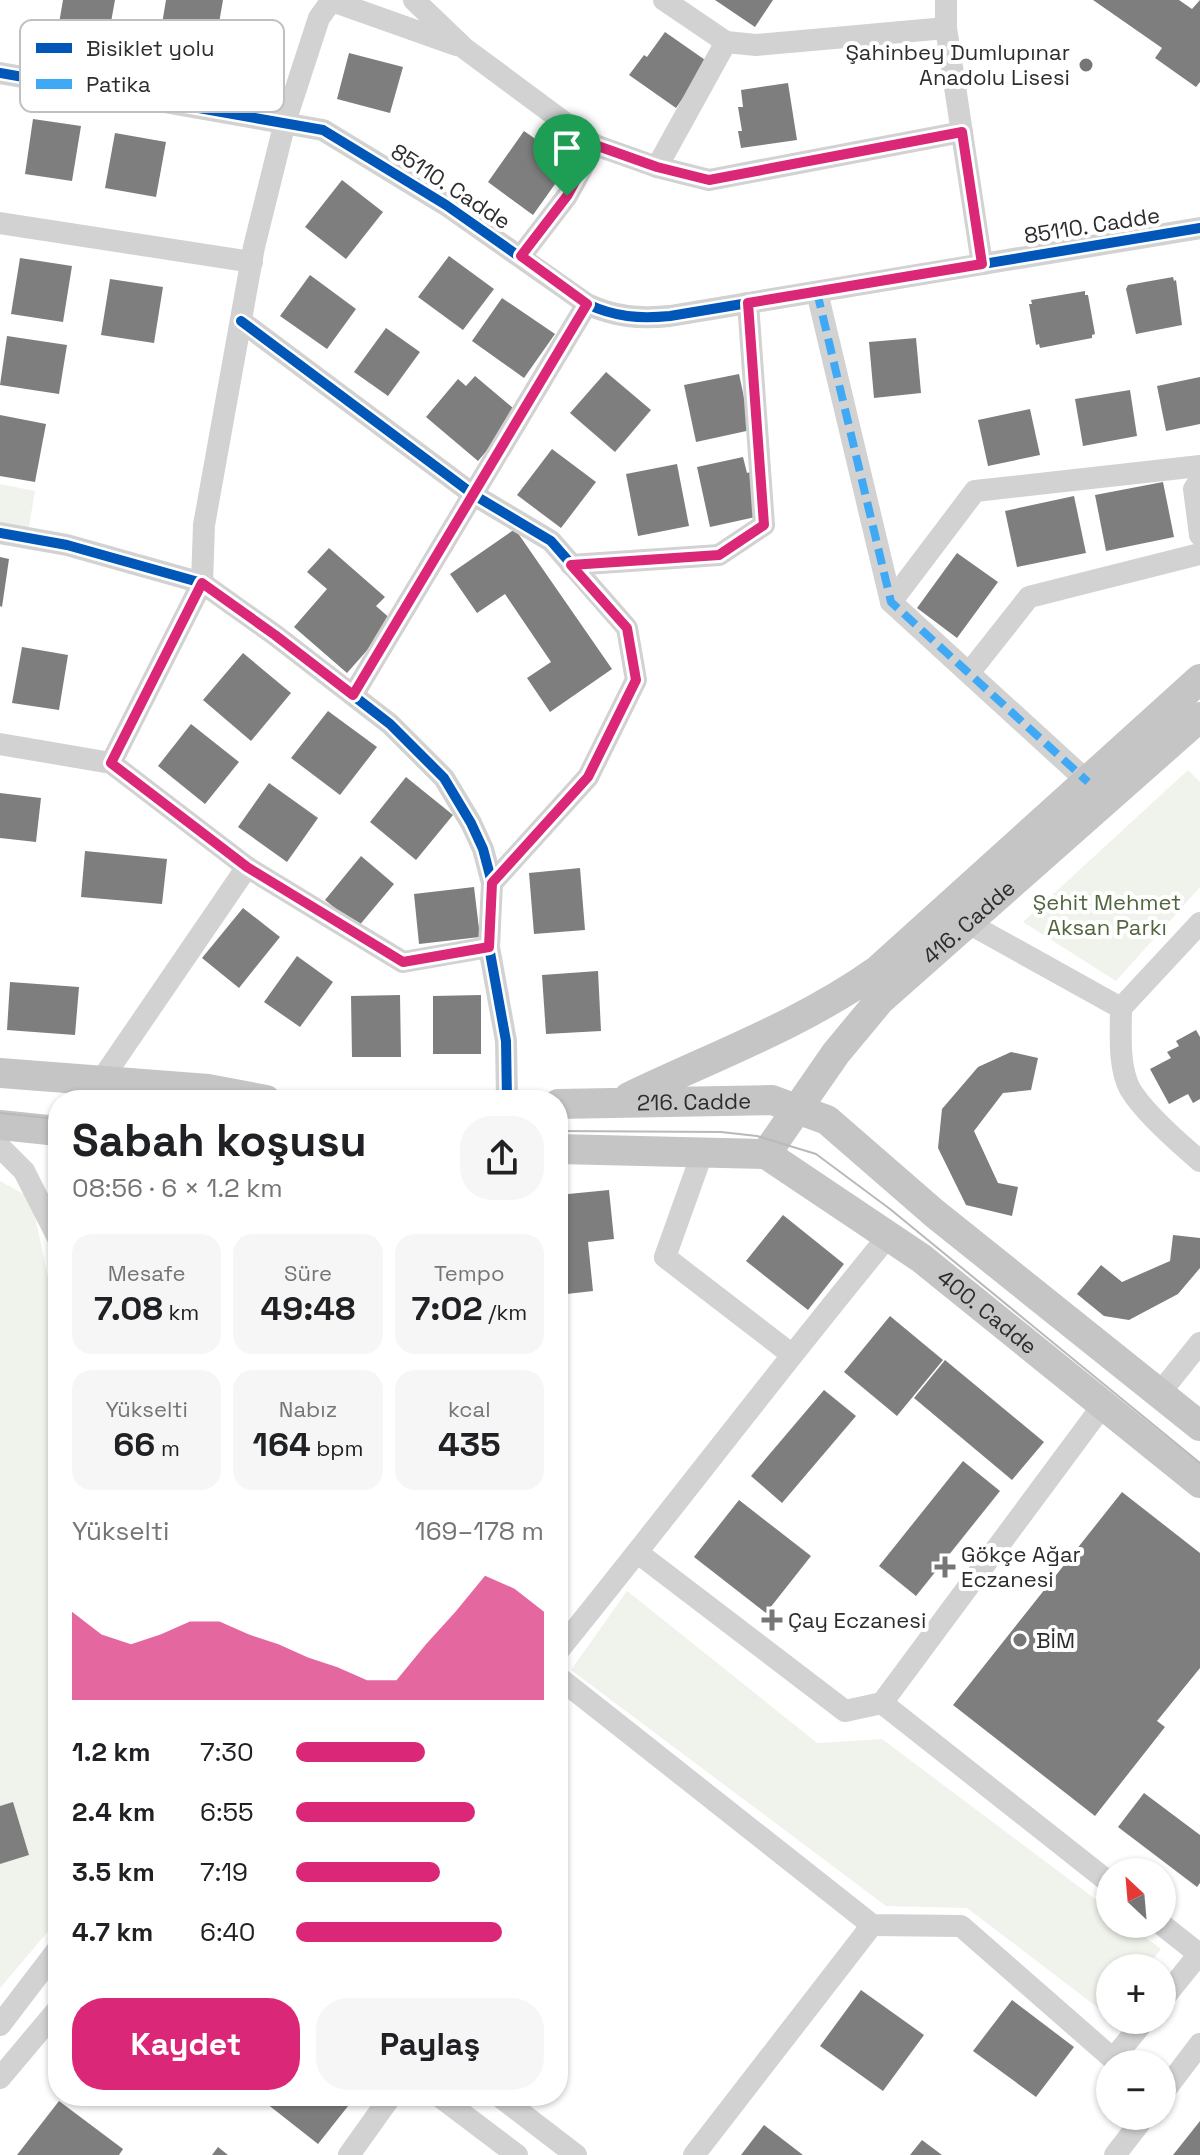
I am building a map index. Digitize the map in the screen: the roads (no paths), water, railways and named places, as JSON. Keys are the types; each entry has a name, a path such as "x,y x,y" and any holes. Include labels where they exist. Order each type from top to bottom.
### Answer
{"main road":[{"path":"619,1102 751,1043 845,993 912,941 1200,679"},
{"name":"416. Cadde","path":"766,1154 836,1053 880,1000 1200,717"},
{"path":"832,1126 825,1085 826,1073 836,1053"},
{"path":"0,1073 213,1090"},
{"path":"0,1089 48,1093"},
{"name":"216. Cadde","path":"568,1104 772,1100 832,1126"},
{"path":"0,1125 48,1130"},
{"name":"400. Cadde","path":"832,1126 934,1213 1200,1426"},
{"path":"0,1146 48,1150"},
{"path":"568,1149 766,1154"},
{"name":"400. Cadde","path":"766,1154 890,1234 1200,1483"}],"street":[{"path":"111,763 202,583 204,525 252,262 285,122 319,18 331,0 464,48"},
{"path":"414,0 464,48 595,145 657,167 709,180 962,132"},
{"path":"664,0 726,42 756,45 946,28"},
{"path":"946,0 946,28 982,264"},
{"path":"657,167 726,42"},
{"name":"85110. Cadde","path":"0,73 20,76"},
{"name":"85110. Cadde","path":"227,112 323,130 446,205 587,304 604,312 634,319 670,316 1200,228"},
{"path":"521,256 567,196 595,145"},
{"path":"0,223 252,262"},
{"path":"817,292 891,602 1088,782"},
{"path":"571,565 719,555 764,525 748,303"},
{"path":"353,695 587,304"},
{"path":"241,321 474,495 551,541 627,628 636,680 588,777 492,883"},
{"path":"891,602 975,491 1200,466"},
{"path":"1200,480 1194,489 1200,535"},
{"path":"0,533 67,545 202,583 390,724 444,778 483,849 492,883 489,947 506,1041 507,1090"},
{"path":"969,673 1029,597 1200,554"},
{"path":"0,744 111,763 247,867 403,962 489,947"},
{"path":"100,1082 247,867"},
{"path":"968,923 1121,1008"},
{"path":"1200,923 1121,1008 1122,1056 1130,1088 1172,1137 1200,1161"},
{"path":"0,1146 48,1199"},
{"path":"703,1151 665,1257 791,1354"},
{"path":"568,1639 791,1354 890,1234"},
{"path":"1159,1394 1200,1343"},
{"path":"638,1553 845,1711 882,1703 1103,1405"},
{"path":"568,1685 872,1925 961,1926 1113,2059 1134,2034"},
{"path":"882,1703 1096,1872"},
{"path":"694,2155 872,1925"},
{"path":"1176,1936 1200,1954 1176,1983"},
{"path":"0,2025 48,1962"},
{"path":"0,2078 48,2021"},
{"path":"1176,2076 1200,2044"},
{"path":"349,2155 384,2106"},
{"path":"452,2106 517,2155"},
{"path":"512,2106 576,2155"},
{"path":"1115,2155 1134,2130"}],"tram line":[{"path":"0,1113 48,1118"},
{"path":"568,1131 721,1132 757,1136 816,1154 890,1209 1200,1463"}],"place":[{"name":"Şahinbey Dumlupınar Anadolu Lisesi","path":"1086,65"},
{"name":"Gökçe Ağar Eczanesi","path":"945,1567"},
{"name":"Çay Eczanesi","path":"772,1620"},
{"name":"BİM","path":"1020,1640"}],"park label":[{"name":"Şehit Mehmet Aksan Parkı","path":"1107,914"}]}
